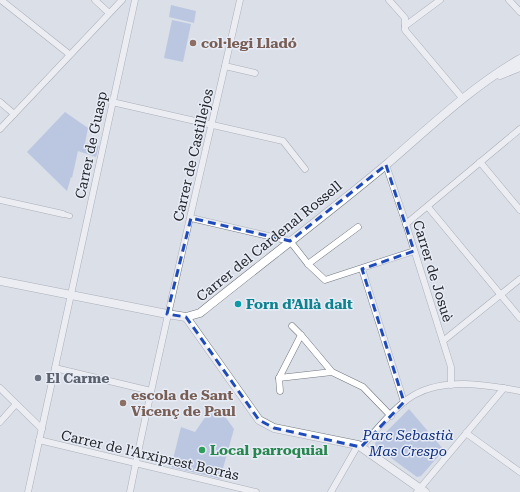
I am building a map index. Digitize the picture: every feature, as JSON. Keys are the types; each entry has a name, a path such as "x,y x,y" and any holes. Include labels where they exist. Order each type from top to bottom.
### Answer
{"street":[{"path":"1,0 69,54"},
{"path":"95,0 109,13"},
{"path":"0,129 69,54 122,0"},
{"name":"Carrer de Guasp","path":"28,492 134,0"},
{"name":"Carrer de Castillejos","path":"130,492 167,314 191,218 240,0"},
{"path":"389,0 405,18 405,30 463,99"},
{"path":"405,26 440,0"},
{"path":"510,0 520,12"},
{"name":"Carrer del Cardenal Rossell","path":"186,317 200,313 386,165 463,99 520,59"},
{"path":"225,66 255,73"},
{"name":"Carrer del Cardenal Rossell","path":"494,76 520,68"},
{"path":"0,102 14,114"},
{"path":"112,102 283,141 305,169"},
{"path":"406,224 520,129"},
{"path":"480,162 520,210"},
{"name":"Carrer de Josuè","path":"386,165 451,367 451,385"},
{"path":"0,200 70,216"},
{"path":"428,207 520,318"},
{"path":"191,218 290,241 308,264 325,280 414,251"},
{"path":"308,264 358,227"},
{"path":"362,269 404,402"},
{"path":"443,341 520,279"},
{"path":"0,281 186,317 259,420 274,428 359,446 421,491 504,388"},
{"path":"292,326 332,372 364,386 391,416"},
{"path":"280,391 279,378 301,335"},
{"path":"55,368 151,391"},
{"path":"279,378 332,372"},
{"path":"331,492 359,446 404,402 423,391 451,385 478,385 520,391"},
{"path":"0,388 42,429"},
{"path":"0,422 16,404"},
{"path":"466,434 520,472"},
{"name":"Carrer de l'Arxiprest Borràs","path":"39,440 256,492"}],"highlighted area":[{"path":"386,165 414,251 362,269 404,402 361,447 274,428 259,420 186,317 167,314 191,218 290,241"}],"green space":[{"path":"171,5 196,11 194,23 169,17"},
{"path":"172,20 191,24 183,62 164,58"},
{"path":"65,112 88,128 85,143 99,146 96,157 78,151 72,178 71,177 67,191 27,152"},
{"name":"Local parroquial","path":"219,408 234,429 220,479 171,467 181,427 195,432 210,410 214,414"},
{"name":"Parc Sebastià Mas Crespo","path":"409,409 444,450 421,476 417,477 376,447 375,443"}],"place":[{"name":"col·legi Lladó","path":"193,43"},
{"name":"Forn d’Allà dalt","path":"238,304"},
{"name":"El Carme","path":"38,378"},
{"name":"escola de Sant Vicenç de Paul","path":"123,403"},
{"name":"Local parroquial","path":"202,450"}]}
